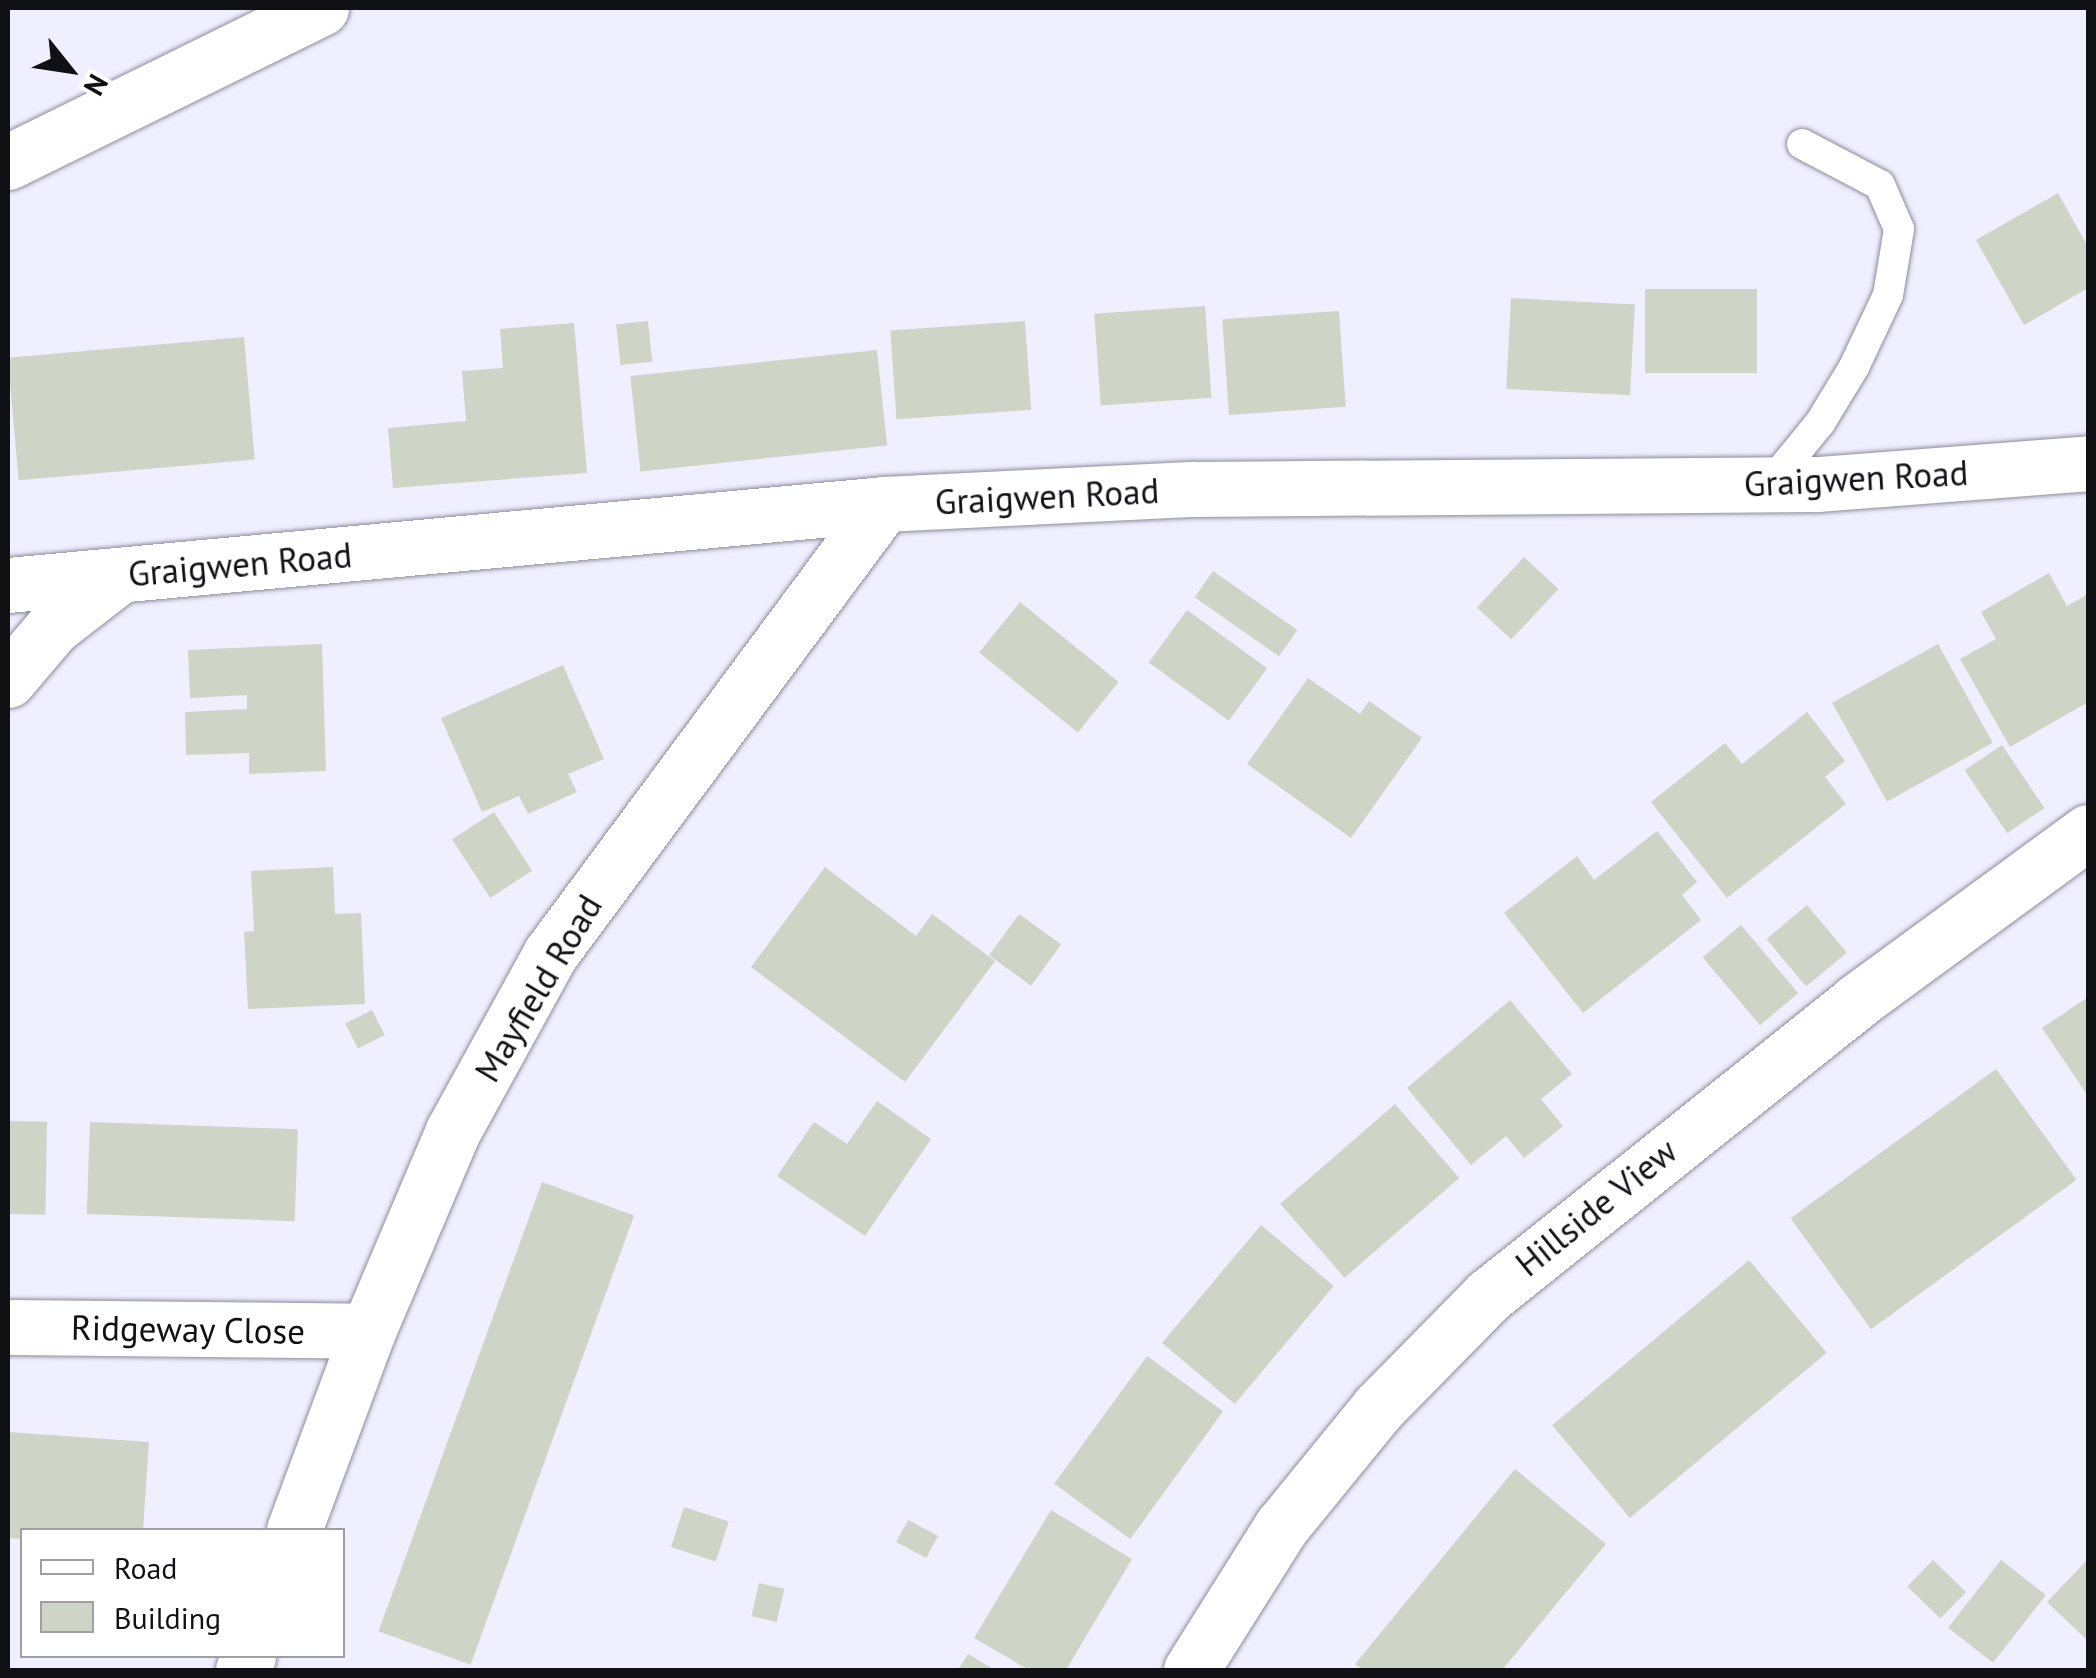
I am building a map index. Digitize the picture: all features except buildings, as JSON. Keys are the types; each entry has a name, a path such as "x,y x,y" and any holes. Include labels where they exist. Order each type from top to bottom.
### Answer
{"street":[{"path":"8,162 321,8"},
{"name":"Graigwen Road","path":"8,585 884,504 1195,489 1770,484 2081,455"},
{"name":"Mayfield Road","path":"295,1528 368,1331 454,1131 550,953 884,504"},
{"path":"8,680 53,627 120,575"},
{"name":"Hillside View","path":"1192,1670 1280,1528 1378,1408 1488,1296 1856,1001 2088,832"},
{"name":"Ridgeway Close","path":"8,1328 368,1331"}],"lane":[{"path":"1770,484 1820,423 1854,367 1888,295 1899,229 1880,184 1802,144"}]}
